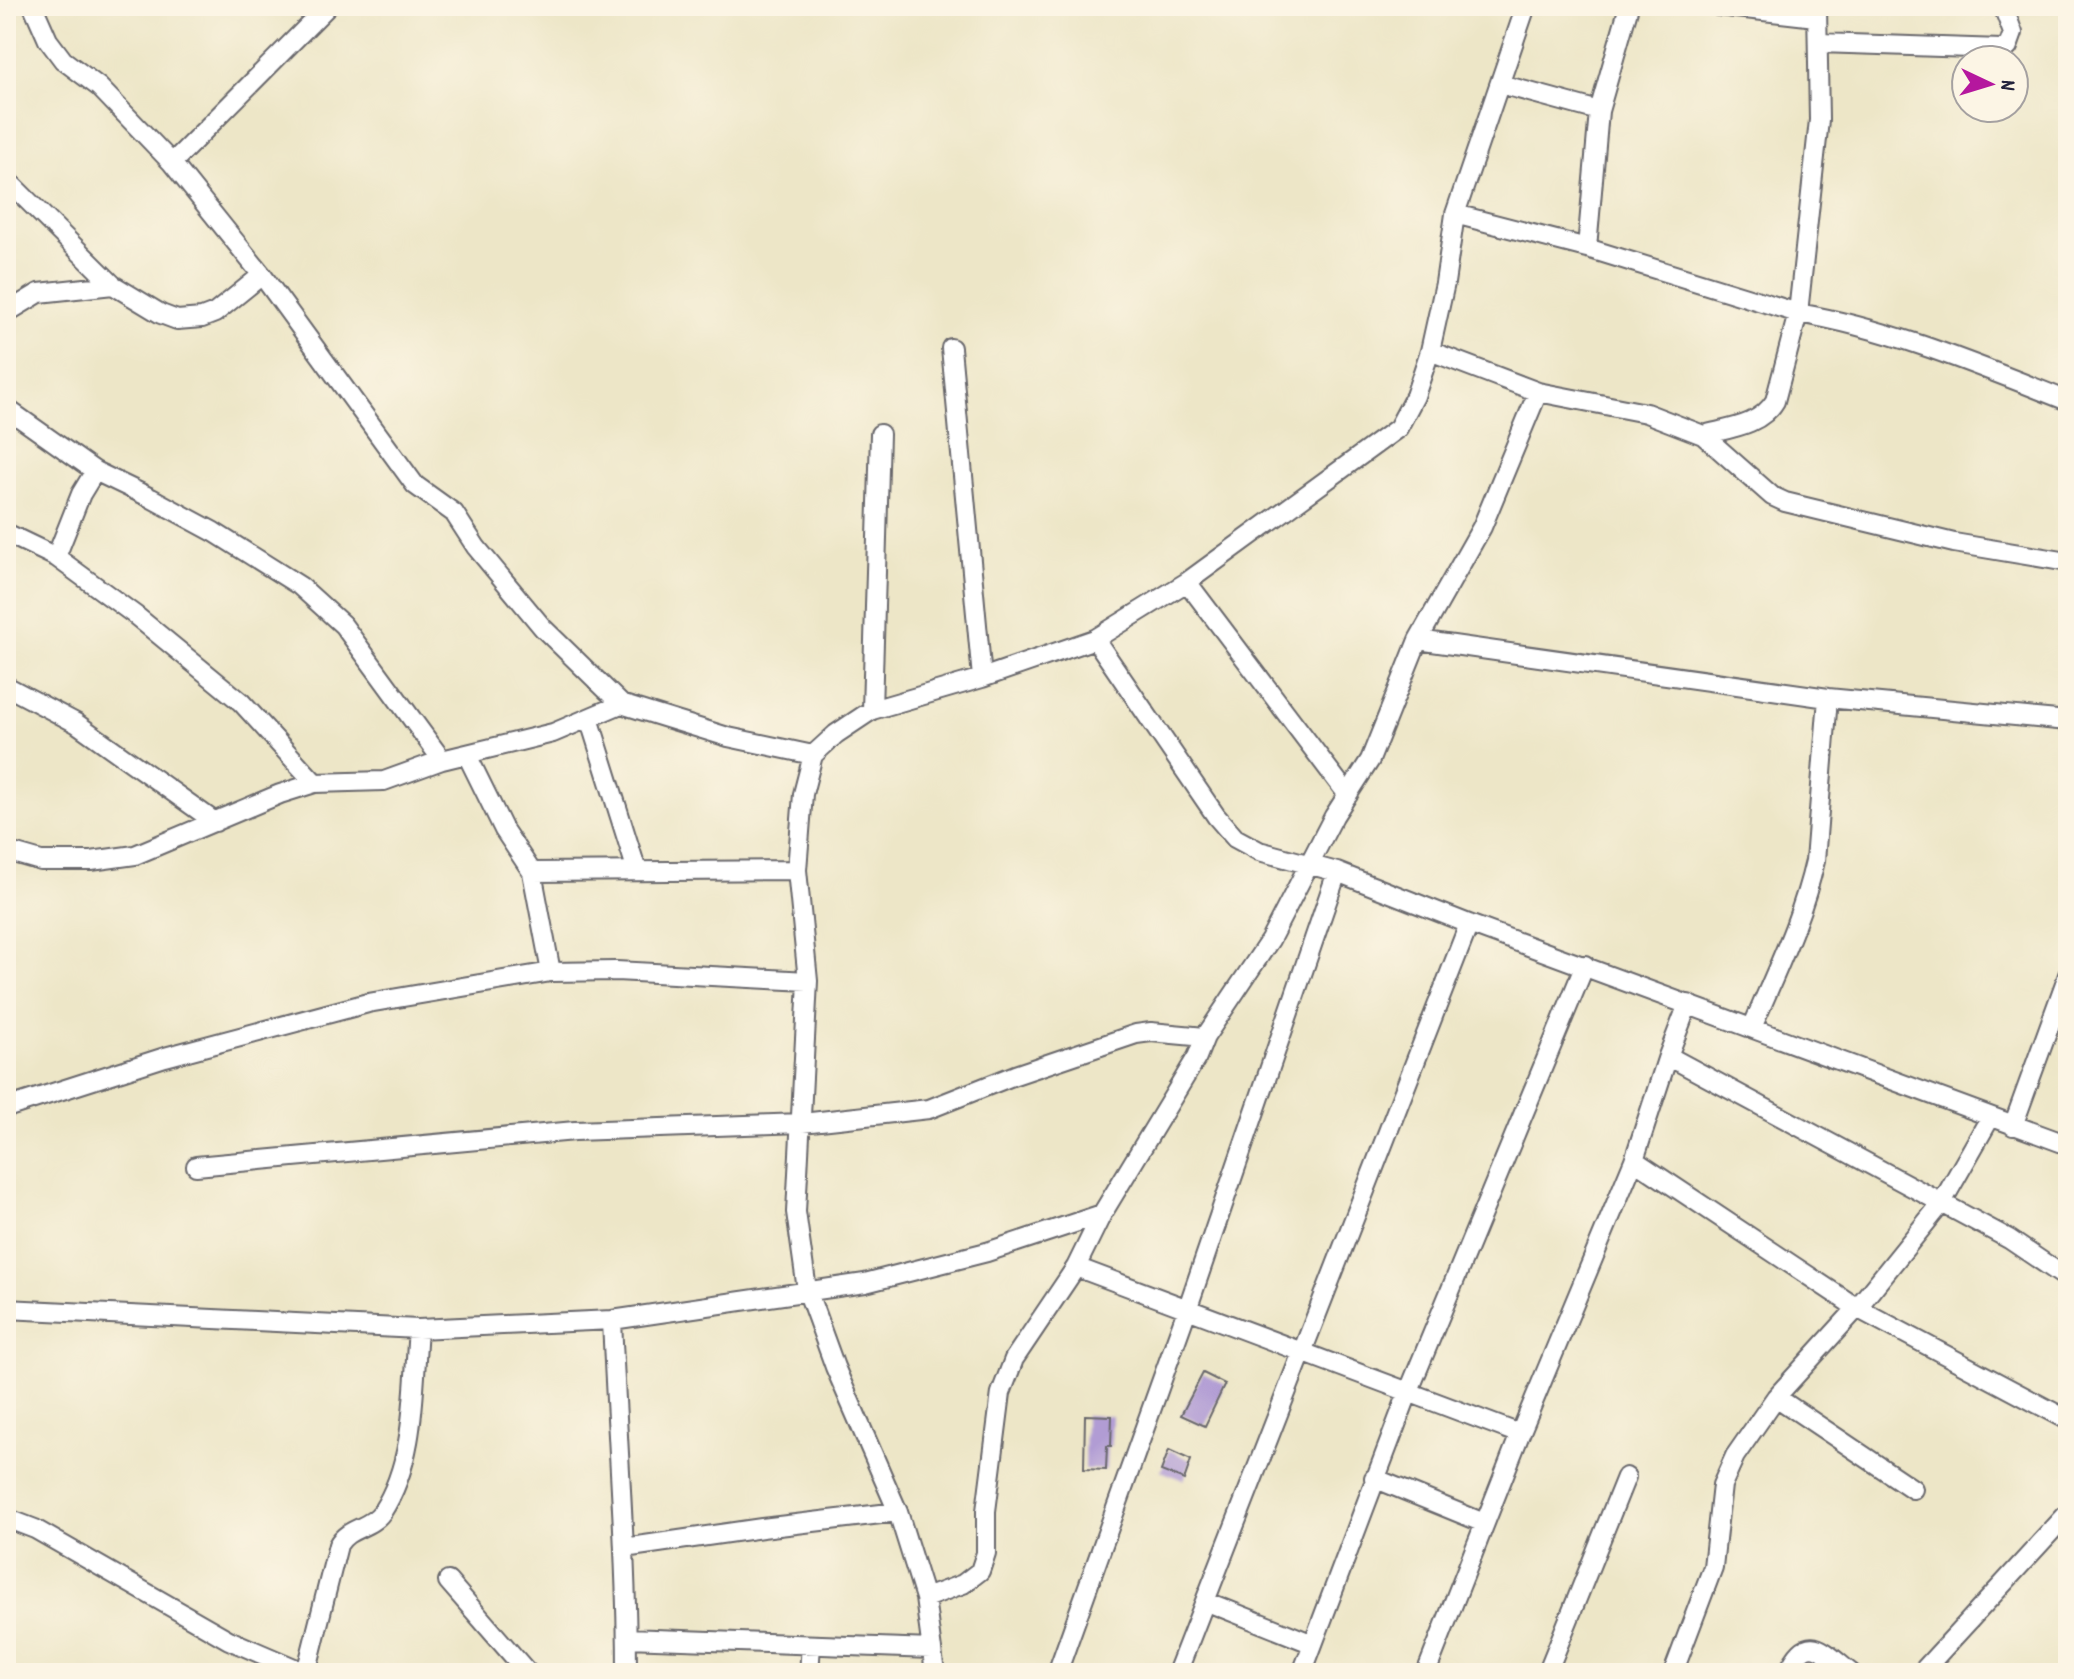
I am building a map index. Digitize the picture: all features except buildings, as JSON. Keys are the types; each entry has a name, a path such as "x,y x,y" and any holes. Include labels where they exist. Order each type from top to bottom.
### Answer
{"street":[{"path":"33,6 48,40 63,60 99,87 172,163 262,275 415,485 454,513 476,547 543,628 621,704 728,737 813,755"},
{"path":"172,163 328,6"},
{"path":"935,1673 925,1598 898,1512 835,1367 807,1290 796,1212 808,981 797,870 803,794 813,755 836,734 872,710 982,678 1095,639 1187,582 1398,428 1415,396 1430,351 1445,283 1455,214 1526,6"},
{"path":"1587,248 1599,111 1629,6"},
{"path":"1703,435 1755,421 1768,413 1775,401 1798,313 1819,120 1816,12 1718,6"},
{"path":"1819,43 2002,49 2008,47 2013,33 2003,6"},
{"path":"1500,84 1599,111"},
{"path":"6,179 113,285 161,314 177,320 202,318 215,313 262,275"},
{"path":"1455,214 1587,248 1798,313 1833,319 1917,342 2068,401"},
{"path":"6,313 39,293 113,285"},
{"path":"951,348 982,678"},
{"path":"1430,351 1538,392 1646,413 1703,435 1772,496 1785,502 1954,543 2068,562"},
{"path":"925,1598 963,1584 980,1571 986,1553 986,1511 1001,1393 1014,1359 1076,1267 1102,1214 1197,1057 1205,1037 1270,940 1370,760 1418,640 1482,527 1538,392"},
{"path":"6,408 95,471 214,532 300,586 343,625 442,760"},
{"path":"872,710 880,434"},
{"path":"56,557 81,494 95,471"},
{"path":"6,533 56,557 135,615 241,702 315,783"},
{"path":"1187,582 1348,795"},
{"path":"1095,639 1216,816 1235,838 1259,851 1337,872 1469,924 2068,1145"},
{"path":"1418,640 1828,698 2068,721"},
{"path":"6,686 76,723 215,822"},
{"path":"1752,1028 1806,901 1812,877 1828,698"},
{"path":"6,851 41,861 91,861 135,855 280,794 315,783 384,781 442,760 553,733 621,704"},
{"path":"589,718 637,871"},
{"path":"467,755 504,830 532,872 551,972"},
{"path":"532,872 797,870"},
{"path":"1057,1673 1188,1307 1337,872"},
{"path":"1177,1673 1469,924"},
{"path":"1302,1673 1374,1478 1585,965"},
{"path":"6,1108 165,1057 368,1003 551,972 616,971 808,981"},
{"path":"2013,1126 2065,994 2068,975"},
{"path":"1426,1673 1520,1434 1634,1160 1688,1004"},
{"path":"196,1166 575,1131 802,1123 929,1109 1015,1075 1136,1034 1151,1032 1205,1037"},
{"path":"1668,1056 2009,1239 2068,1279"},
{"path":"1673,1673 1713,1567 1722,1485 1735,1456 1776,1397 1857,1308 1941,1204 1990,1118"},
{"path":"1634,1160 1857,1308 2068,1420"},
{"path":"6,1309 418,1329 612,1320 865,1283 972,1256 1102,1214"},
{"path":"1076,1267 1520,1434"},
{"path":"612,1320 627,1673"},
{"path":"6,1518 35,1529 229,1640 306,1673 338,1545 343,1536 379,1517 389,1501 401,1467 408,1442 418,1329"},
{"path":"1776,1397 1913,1489"},
{"path":"1547,1673 1626,1477"},
{"path":"1374,1478 1484,1523"},
{"path":"624,1548 898,1512"},
{"path":"1921,1673 2068,1513"},
{"path":"448,1581 528,1673"},
{"path":"1205,1601 1313,1644"},
{"path":"627,1638 932,1649"},
{"path":"809,1673 811,1645"},
{"path":"1788,1673 1796,1655 1803,1648 1810,1647 1820,1649 1851,1673"}]}
